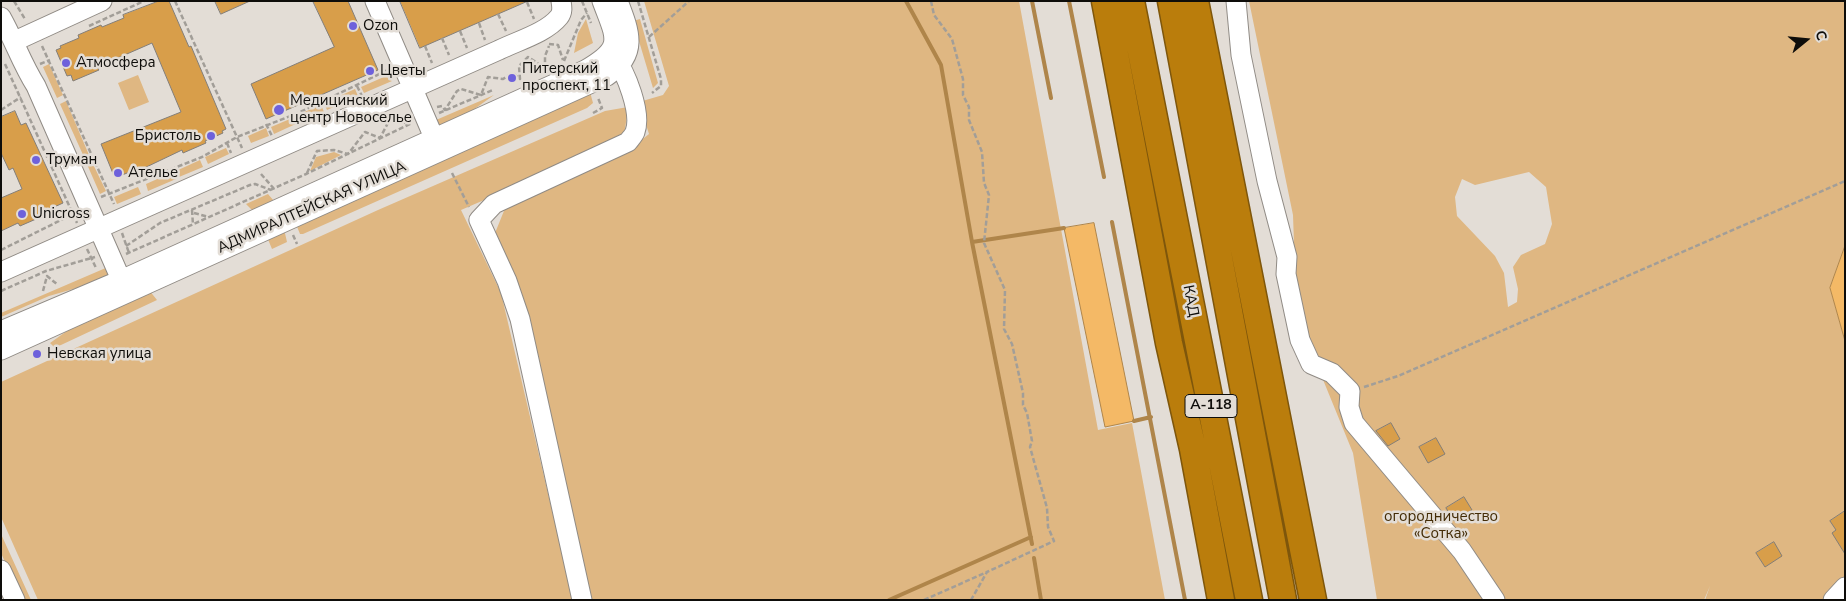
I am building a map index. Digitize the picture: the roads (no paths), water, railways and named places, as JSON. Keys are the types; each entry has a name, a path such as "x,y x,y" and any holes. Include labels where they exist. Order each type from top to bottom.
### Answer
{"highway":[{"path":"1105,1 1169,343 1222,600"},
{"name":"КАД","path":"1131,1 1249,600"},
{"name":"А-118","path":"1171,1 1283,600"},
{"path":"1195,1 1313,600"},
{"path":"1172,212 1192,449"}],"street":[{"path":"15,41 102,1"},
{"path":"375,1 436,144"},
{"path":"1,272 540,30 559,16 562,9 561,1"},
{"path":"616,59 628,48 628,31 618,1"},
{"path":"1236,1 1241,55 1267,181 1287,257 1286,274 1300,340 1311,364 1332,373 1350,391 1350,407 1354,423 1462,551 1495,600"},
{"path":"582,600 520,319 507,281 479,220 494,204 628,142 635,131 636,121 633,98 616,59 612,26 594,7"},
{"path":"1,17 15,41 23,66 36,86 81,210 99,229 104,256 124,286"},
{"name":"АДМИРАЛТЕЙСКАЯ УЛИЦА","path":"1,350 124,286 436,144 592,84 616,59"},
{"name":"АДМИРАЛТЕЙСКАЯ УЛИЦА","path":"1,331 124,286"},
{"path":"1,570 15,600"},
{"path":"1833,600 1845,587"}],"waterway":[{"path":"906,1 941,65 972,242 1032,544"},
{"path":"1032,1 1051,98"},
{"path":"1069,1 1104,177"},
{"path":"1112,222 1185,600"},
{"path":"972,242 1064,228"},
{"path":"1134,421 1151,417"},
{"path":"889,600 1031,537"},
{"path":"1034,558 1041,600"}],"place":[{"name":"Ozon","path":"353,26"},
{"name":"Атмосфера","path":"66,63"},
{"name":"Цветы","path":"370,71"},
{"name":"Питерский проспект, 11","path":"512,78"},
{"name":"Медицинский центр Новоселье","path":"279,110"},
{"name":"Бристоль","path":"211,136"},
{"name":"Труман","path":"36,160"},
{"name":"Ателье","path":"118,173"},
{"name":"Unicross","path":"22,214"},
{"name":"Невская улица","path":"37,354"}],"park label":[{"name":"огородничество «Сотка»","path":"1441,526"}]}
